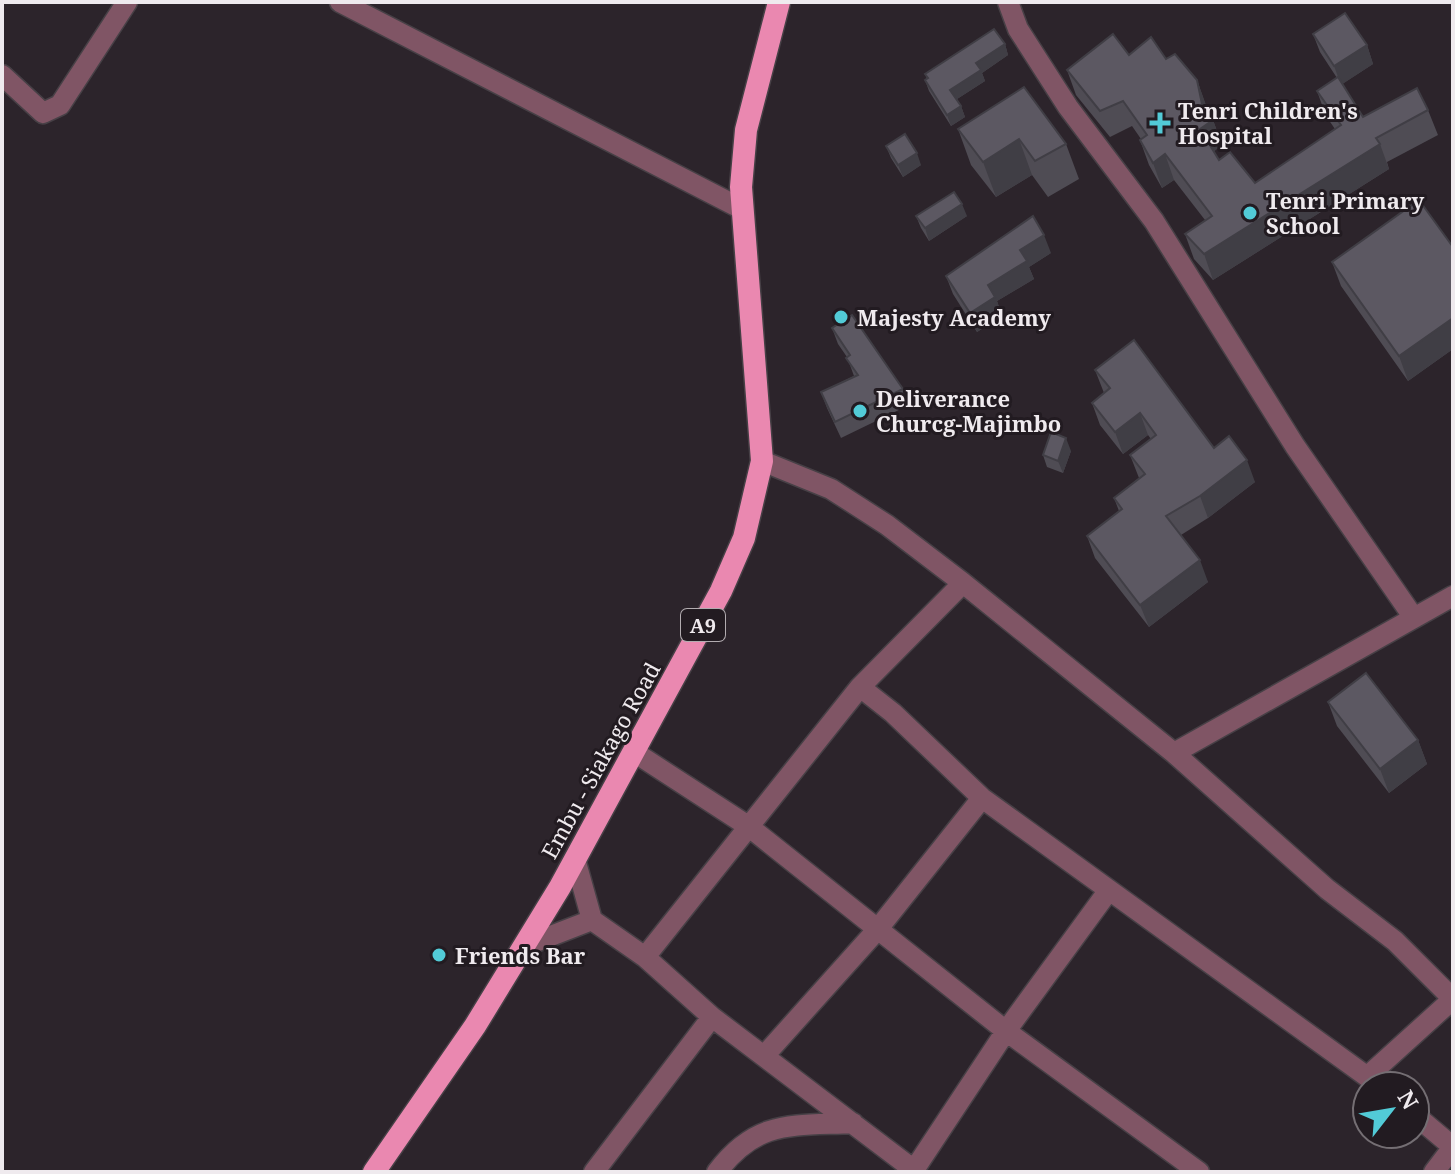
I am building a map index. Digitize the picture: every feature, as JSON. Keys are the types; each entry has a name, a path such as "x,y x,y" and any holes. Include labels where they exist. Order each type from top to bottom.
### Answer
{"highway":[{"name":"Embu - Siakago Road","path":"374,1172 525,946 721,591 744,538 762,461 742,209 746,130 779,2"}],"street":[{"path":"2,75 43,113 52,111 60,105 127,2"},
{"path":"340,2 742,209"},
{"path":"1008,2 1018,29 1068,107 1154,221 1295,446 1414,618"},
{"path":"762,461 831,489 887,525 1174,753 1295,863 1395,941 1453,999 1385,1070"},
{"path":"645,957 860,687 963,583"},
{"path":"1174,753 1453,596"},
{"path":"860,687 893,713 982,798 1359,1070"},
{"path":"634,752 748,826 1006,1031 1199,1172"},
{"path":"764,1056 877,930 982,798"},
{"path":"575,859 592,920 645,957 712,1017 915,1171 1006,1031 1109,890"},
{"path":"525,946 592,920"},
{"path":"594,1172 712,1017"},
{"path":"717,1172 739,1145 756,1133 780,1126 853,1123"},
{"path":"1431,1128 1453,1147 1434,1172"}],"building":[{"path":"1345,13 1367,45 1334,66 1313,34"},
{"path":"994,29 1005,44 976,63 981,70 950,90 961,106 947,115 925,80 928,78 925,74"},
{"path":"1113,34 1129,55 1151,37 1166,59 1175,54 1197,80 1202,104 1213,120 1200,129 1219,160 1230,152 1255,183 1341,125 1317,91 1338,77 1363,117 1417,88 1428,110 1376,138 1380,144 1204,254 1185,234 1212,216 1165,154 1153,163 1140,140 1147,135 1123,101 1100,111 1067,70"},
{"path":"1024,87 1066,144 1035,161 1019,139 983,162 958,129"},
{"path":"905,134 917,153 898,165 886,146"},
{"path":"954,192 962,204 925,228 916,216"},
{"path":"1419,200 1453,247 1453,318 1399,356 1332,262"},
{"path":"1033,216 1044,235 1020,250 1027,261 988,285 995,297 970,313 946,276"},
{"path":"852,315 903,389 835,422 821,392 858,375 846,358 850,355 832,328"},
{"path":"1134,340 1214,448 1229,436 1247,460 1200,496 1166,516 1200,560 1140,605 1087,536 1122,509 1114,498 1145,474 1130,455 1156,435 1140,413 1115,432 1092,403 1110,388 1095,370"},
{"path":"1051,432 1066,438 1058,461 1043,455"},
{"path":"1366,673 1418,740 1380,769 1328,702"}],"place":[{"name":"Tenri Children's Hospital","path":"1160,123"},
{"name":"Tenri Primary School","path":"1250,213"},
{"name":"Majesty Academy","path":"841,317"},
{"name":"Deliverance Churcg-Majimbo","path":"860,411"},
{"name":"Friends Bar","path":"439,955"}]}
